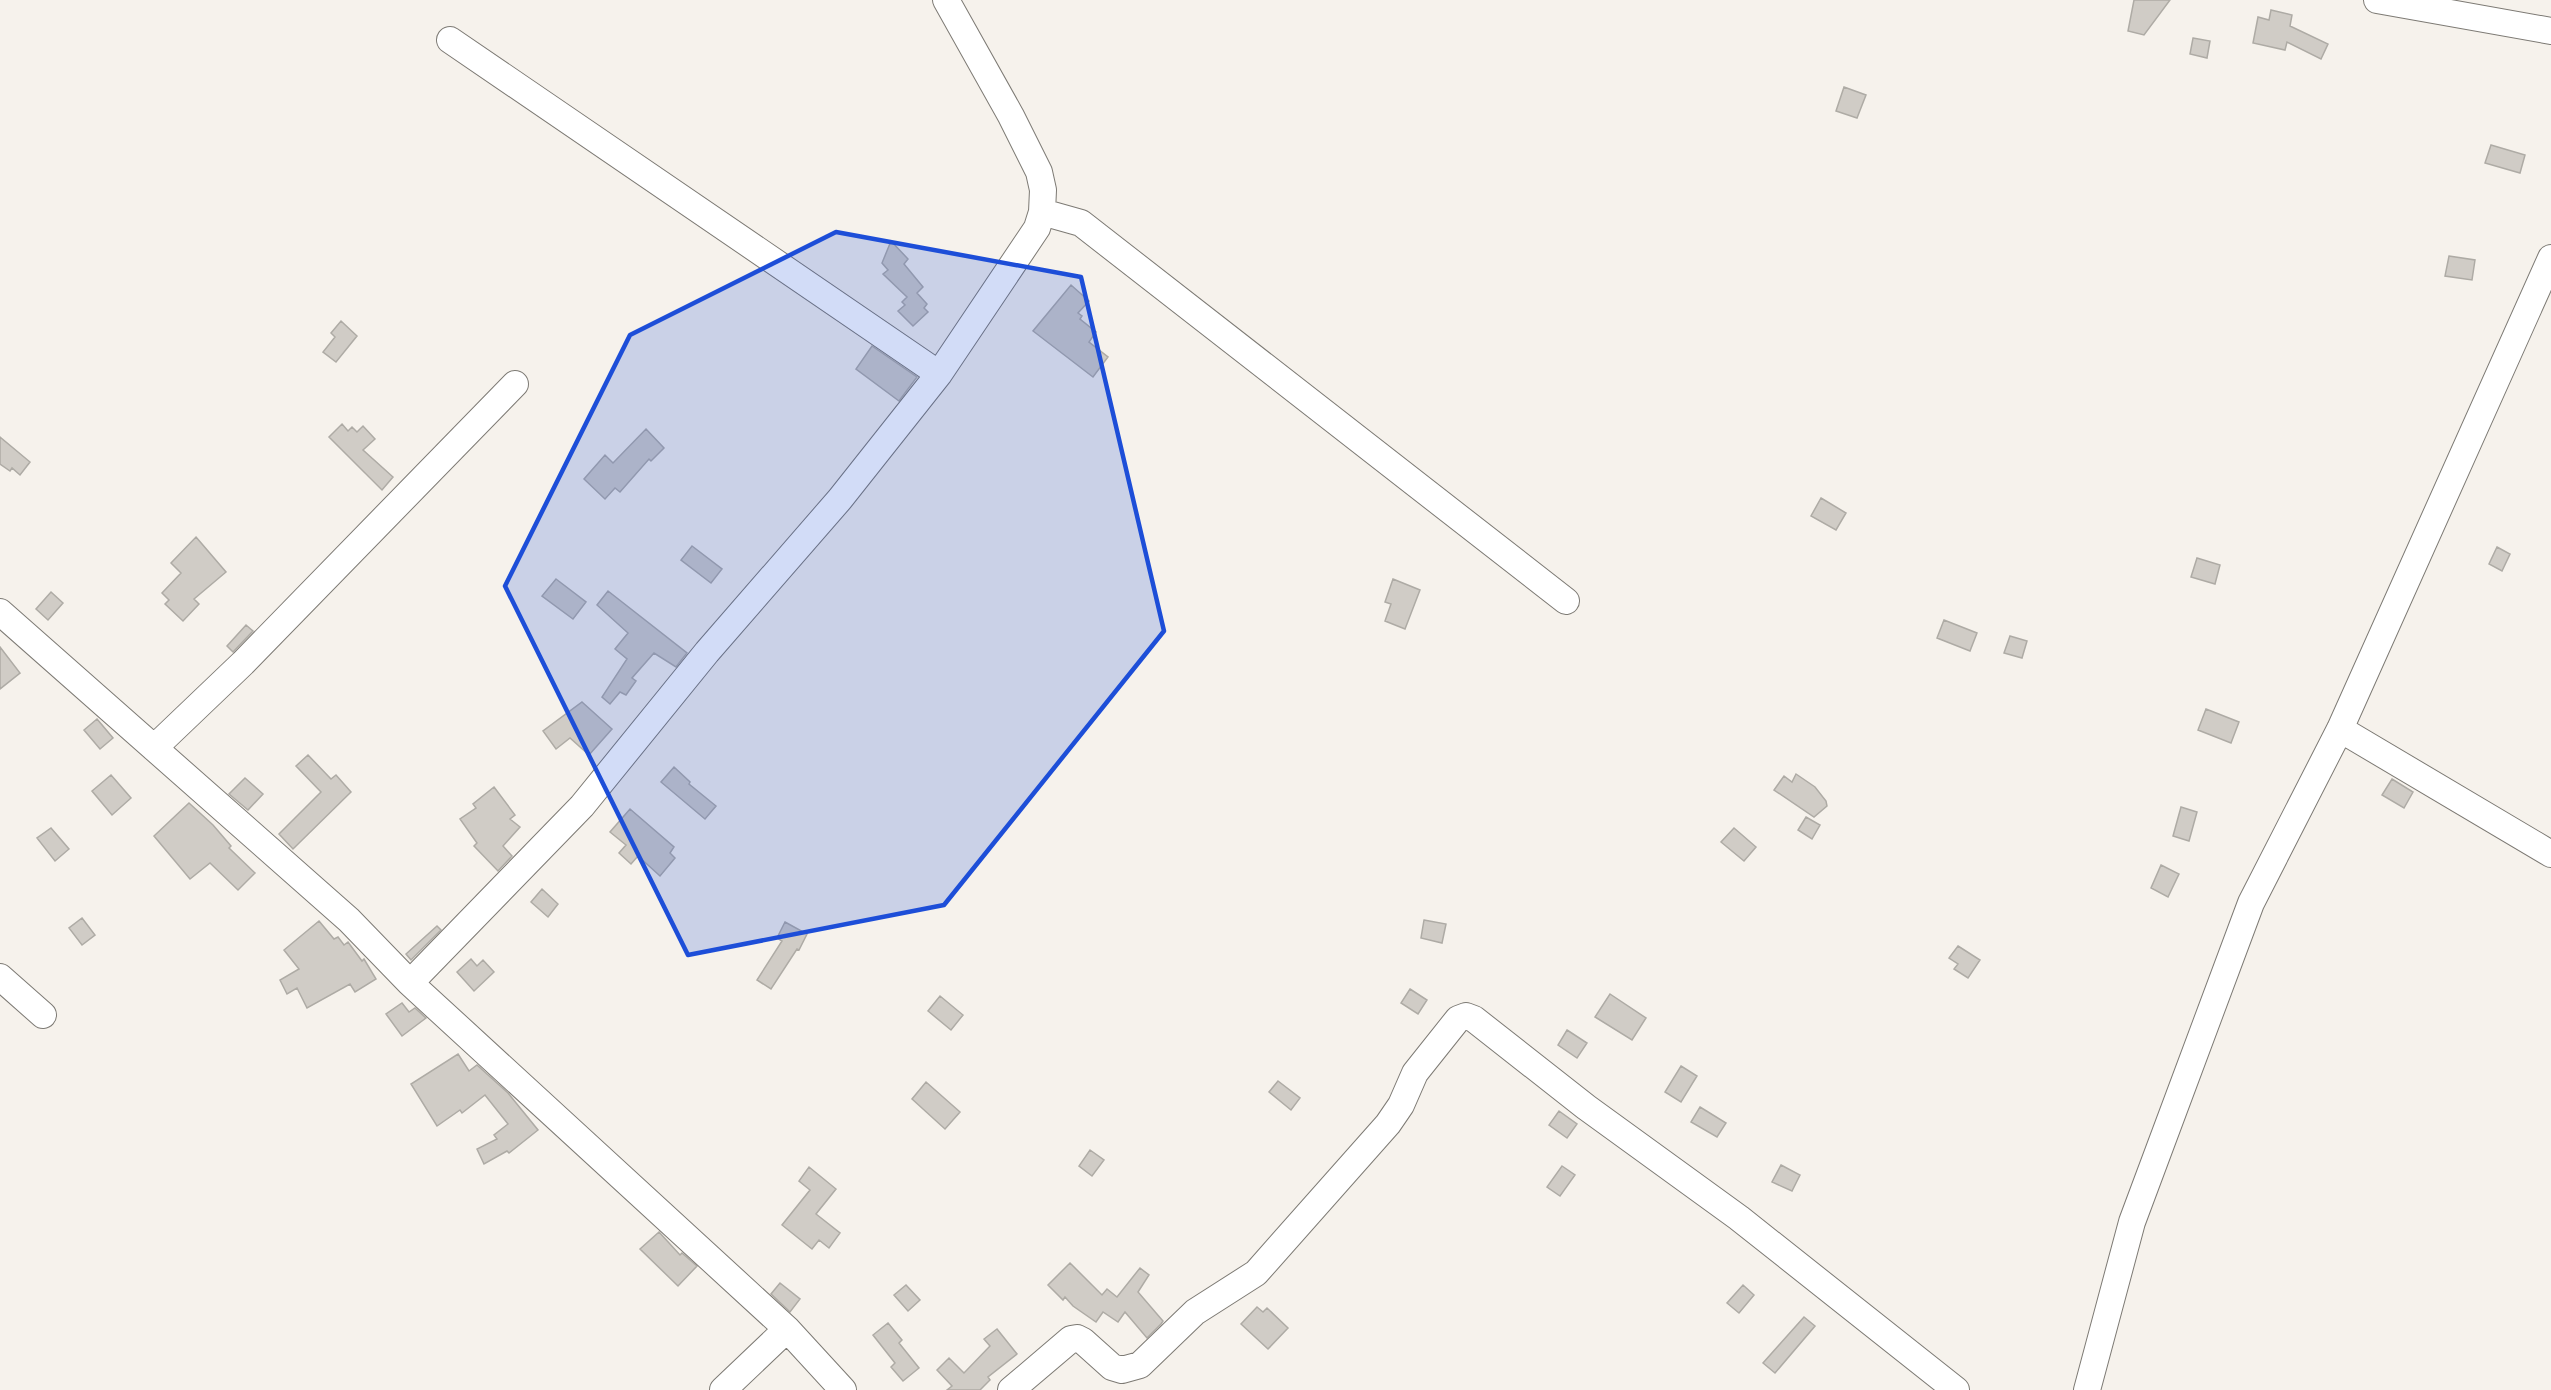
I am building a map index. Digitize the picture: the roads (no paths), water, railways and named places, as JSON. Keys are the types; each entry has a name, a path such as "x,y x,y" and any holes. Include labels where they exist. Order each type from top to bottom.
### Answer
{"street":[{"path":"410,983 582,806 707,652 840,499 939,374 1037,228 1042,212 1043,190 1039,172 1011,116 946,0"},
{"path":"2377,0 2551,31"},
{"path":"450,40 939,374"},
{"path":"1042,212 1081,223 1566,601"},
{"path":"2087,1390 2132,1222 2251,903 2340,729 2551,258"},
{"path":"154,748 243,663 515,384"},
{"path":"0,612 349,920 410,983 787,1329 843,1390"},
{"path":"2340,729 2551,854"},
{"path":"0,978 43,1015"},
{"path":"1011,1390 1071,1339 1077,1338 1083,1341 1112,1367 1122,1370 1140,1365 1195,1312 1256,1273 1388,1124 1401,1105 1414,1073 1458,1019 1466,1016 1474,1019 1586,1107 1739,1218 1956,1390"},
{"path":"723,1390 787,1329"}]}
